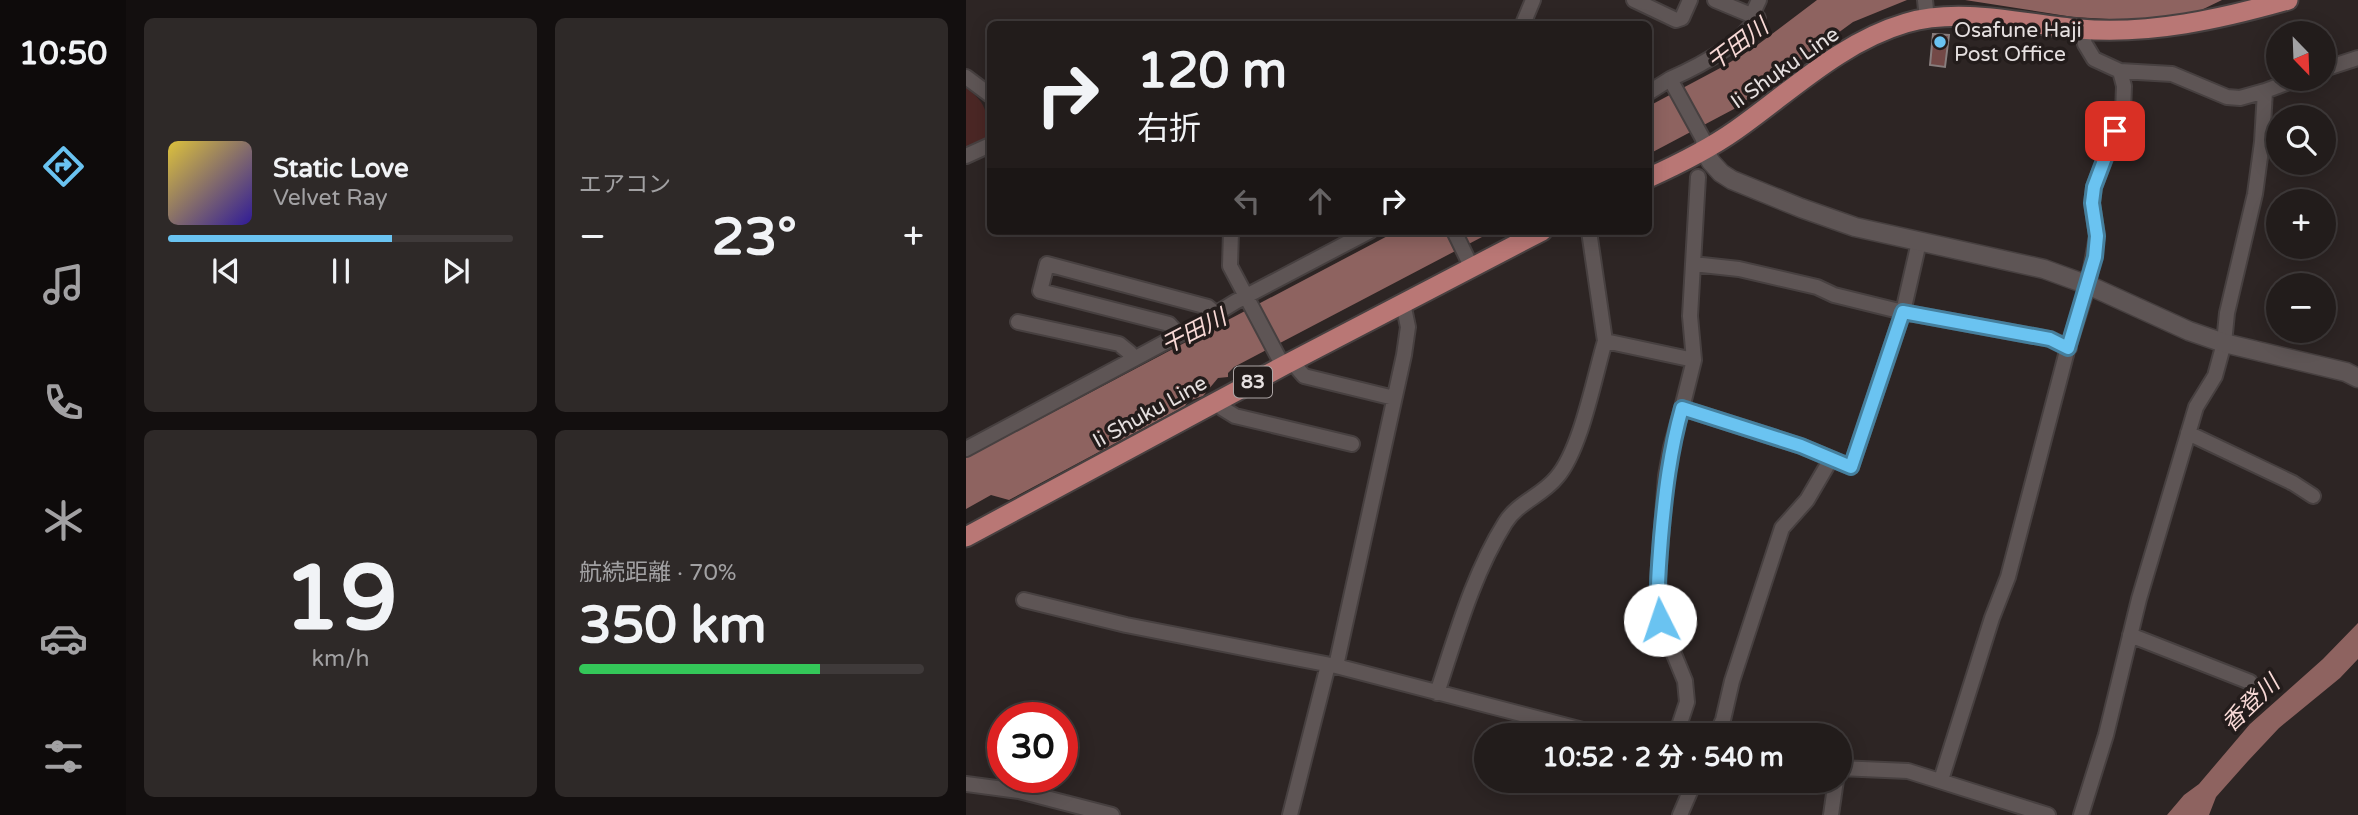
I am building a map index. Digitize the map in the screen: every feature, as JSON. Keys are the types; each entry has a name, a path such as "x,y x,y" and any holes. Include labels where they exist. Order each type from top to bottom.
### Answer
{"main road":[{"name":"Ii Shuku Line","path":"1652,176 1704,144 1734,131 1832,58 1926,10 1956,17 2081,29 2143,29 2198,22 2288,0"},
{"name":"Ii Shuku Line","path":"966,537 1217,401 1284,360 1403,303 1469,261 1532,235"}],"street":[{"path":"1524,21 1532,0"},
{"path":"1633,0 1676,20 1682,18 1690,0"},
{"path":"1652,91 1672,82 1739,38 1758,18 1715,0"},
{"path":"1752,15 1759,0"},
{"path":"2081,29 2085,44 2094,59 2120,71 2172,74 2227,97 2240,98 2265,90 2255,194 2227,313 2224,343 2215,376 2196,407 2188,433 2130,635 2106,735 2081,815"},
{"path":"2336,65 2358,58"},
{"path":"1941,780 1992,618 2008,577 2068,348 2088,285 2097,236 2092,203 2094,187 2123,112 2124,86 2120,71"},
{"path":"966,78 987,93"},
{"path":"1672,82 1704,144 1710,162 1732,180 1855,227 2044,269 2088,285 2189,331 2224,343 2346,372 2358,378"},
{"path":"966,156 987,146"},
{"path":"1680,723 1687,702 1685,681 1660,620 1658,579 1666,476 1694,360 1690,316 1698,177"},
{"path":"1231,235 1230,266 1284,360 1304,376 1394,398"},
{"path":"966,449 1363,235"},
{"path":"1456,235 1469,261"},
{"path":"1437,693 1474,587 1505,522 1518,506 1556,479 1575,447 1605,341 1590,235"},
{"path":"1682,408 1781,439 1851,467 1903,312 1919,242"},
{"path":"1179,335 1169,324 1040,291 1047,264 1208,307 1216,314"},
{"path":"1693,264 1739,269 1789,280 1817,287 1834,295 1903,312 2050,339 2068,348"},
{"path":"1290,815 1332,666 1394,398 1408,327 1403,303"},
{"path":"1018,322 1119,344 1134,359"},
{"path":"1605,341 1694,360"},
{"path":"1217,401 1222,408 1235,416 1352,444"},
{"path":"2188,433 2313,495"},
{"path":"1722,723 1731,681 1782,528 1807,500 1831,459"},
{"path":"1024,600 1126,625 1332,666 1555,723"},
{"path":"2130,635 2250,682"},
{"path":"1852,769 1908,771 2048,815"},
{"path":"966,784 1018,791 1112,815"},
{"path":"1680,815 1689,793"},
{"path":"1831,815 1834,793"}],"shaded area":[{"path":"1817,0 1907,0 1853,22 1734,109 1652,152 1652,104 1756,46"},
{"path":"1965,0 2222,0 2193,14 2126,20 2073,17"},
{"path":"966,88 983,105 987,126 984,142 966,150"},
{"path":"1389,235 1484,235 1234,367 1228,377 1218,378 1203,396 1188,401 1185,406 1009,500 991,495 966,509 966,458"},
{"path":"2358,623 2358,659 2340,678 2279,728 2216,797 2209,815 2167,815 2184,795 2199,784 2250,724 2323,659"}],"building":[{"path":"1933,34 1949,35 1945,67 1930,65"}],"place":[{"name":"Osafune Haji Post Office","path":"1940,42"}],"route":[{"path":"1660,620 1657,601 1666,476 1682,408 1770,435 1851,467 1903,312 2050,339 2068,348 2095,257 2097,236 2092,203 2094,187 2115,131"}],"water label":[{"name":"干田川","path":"1738,45"},
{"name":"干田川","path":"1194,332"},
{"name":"香登川","path":"2251,704"}]}
